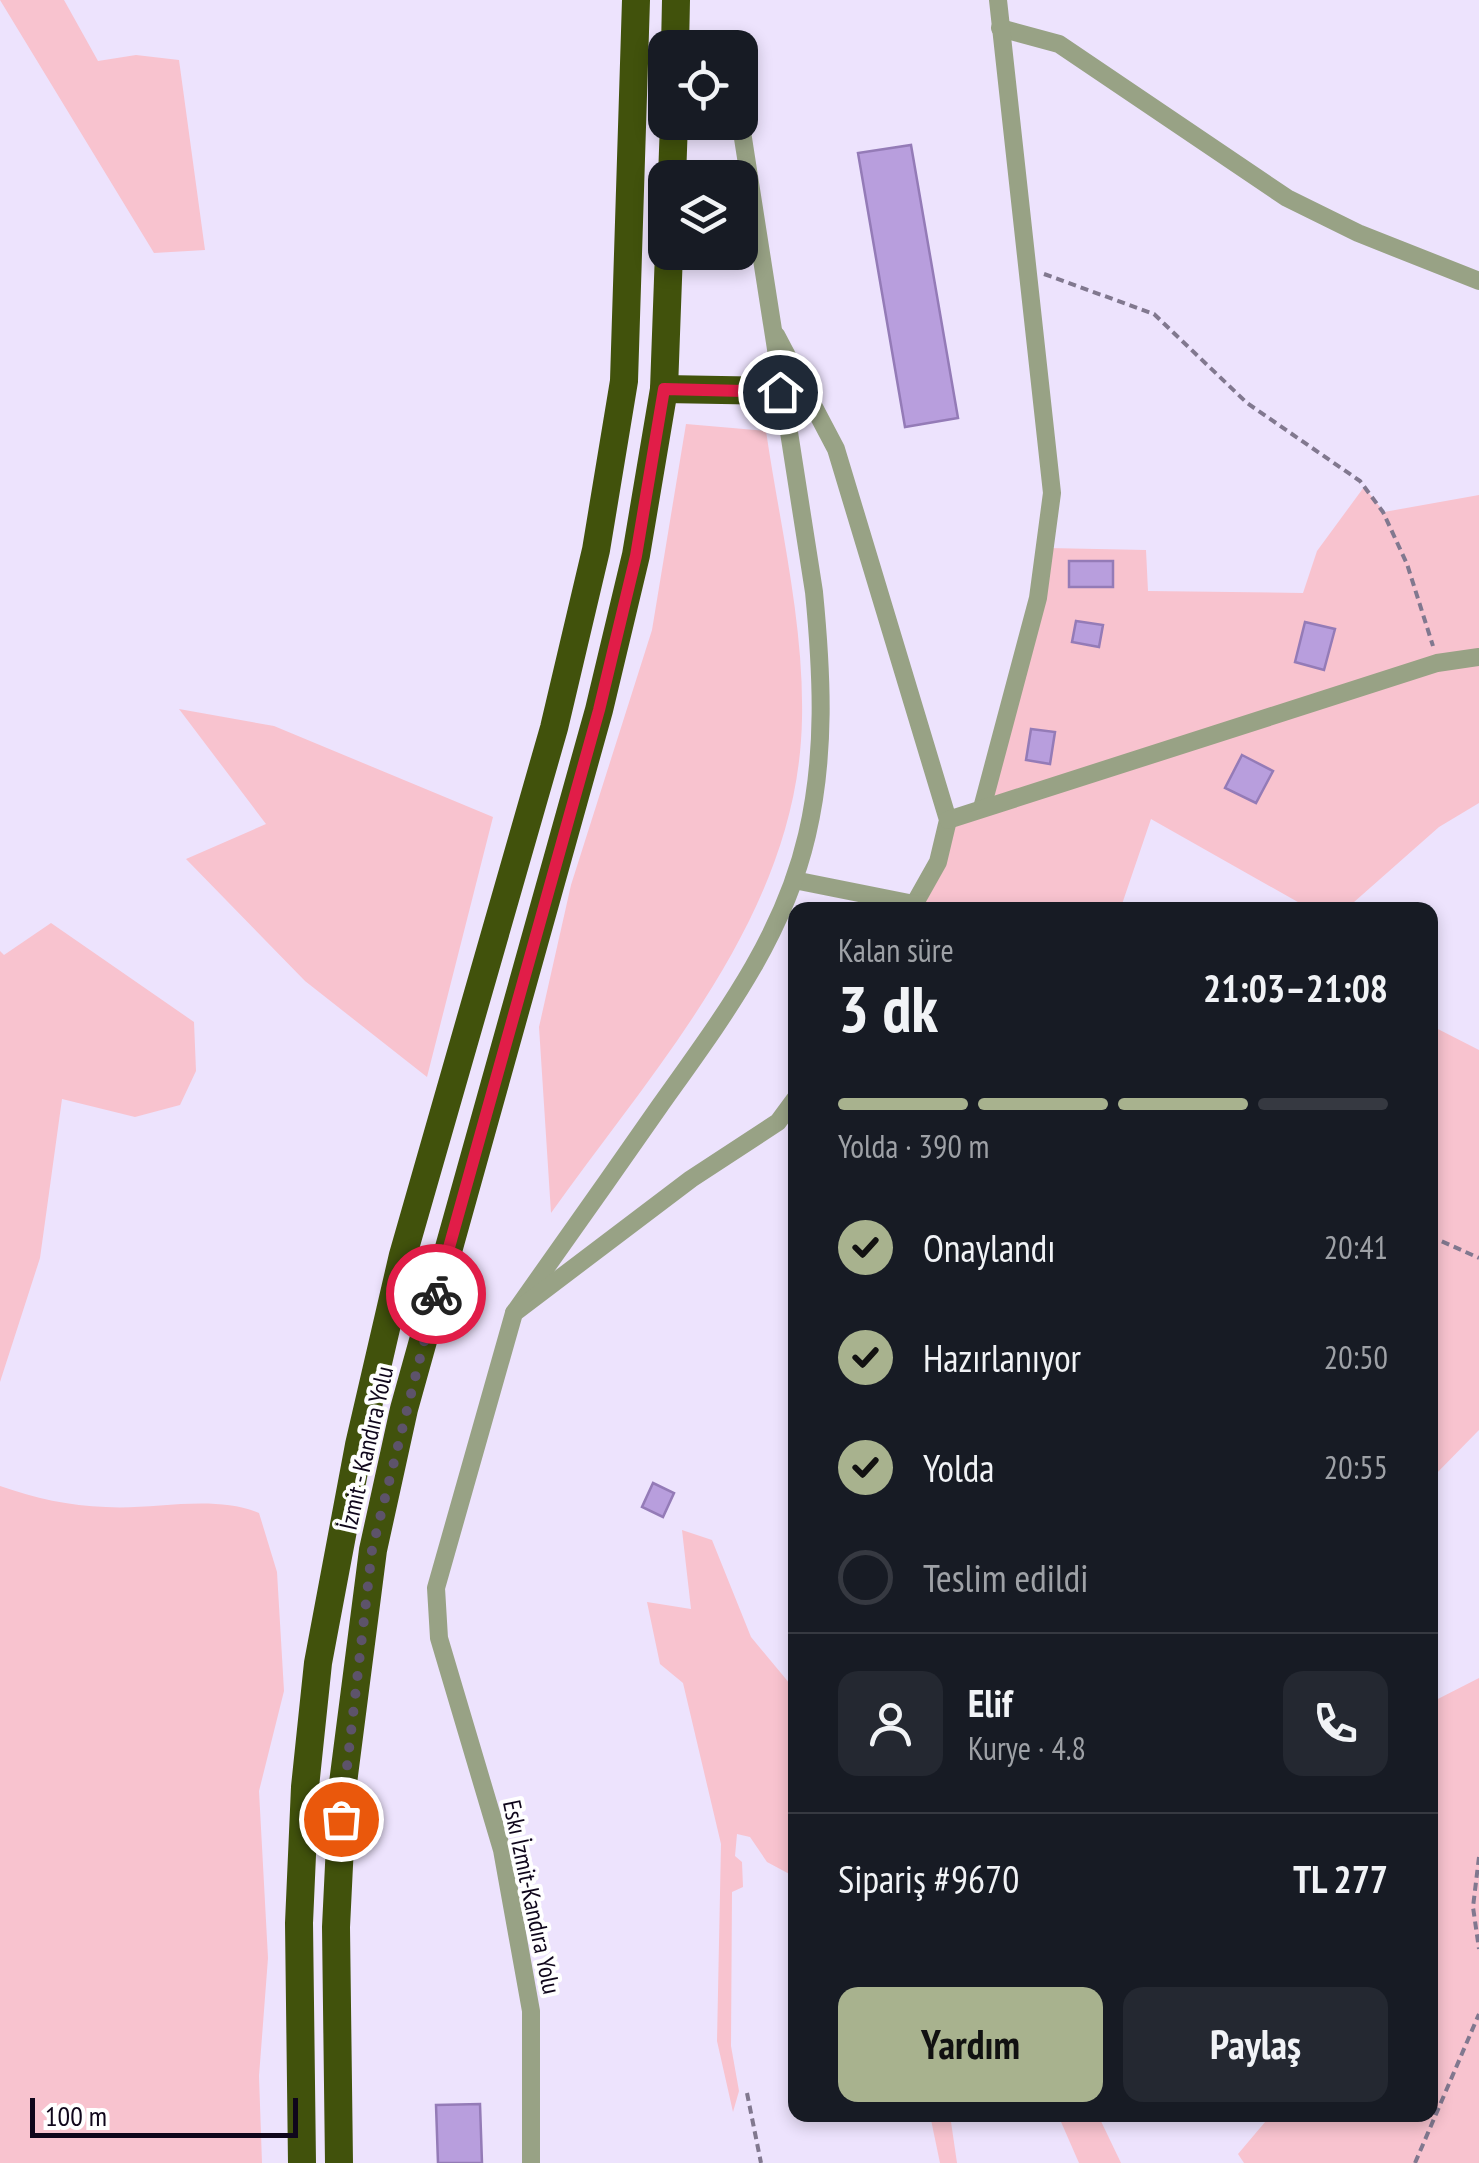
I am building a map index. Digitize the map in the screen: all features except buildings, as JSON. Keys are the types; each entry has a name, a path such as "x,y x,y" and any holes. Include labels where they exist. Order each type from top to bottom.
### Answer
{"highway":[{"path":"302,2163 299,1923 305,1787 334,1562 403,1255 554,728 596,550 624,380 636,0"},
{"path":"675,30 676,0"},
{"name":"İzmit - Kandıra Yolu","path":"338,2163 336,1927 343,1783 372,1550 404,1409 599,710 636,556 664,389 668,270"},
{"path":"664,389 780,392"}],"street":[{"path":"982,808 1048,548 1052,494 998,0"},
{"path":"1000,28 1059,44 1076,54 1288,198 1358,233 1479,281"},
{"path":"514,1312 736,999 769,943 794,880 818,780 821,662 814,592 768,320 743,140"},
{"path":"768,320 836,449 948,820 938,862 916,902"},
{"path":"948,820 1436,663 1479,658"},
{"path":"794,880 891,902"},
{"path":"514,1312 691,1179 778,1122 788,1108"},
{"name":"Eskı İzmit-Kandıra Yolu","path":"514,1312 436,1588 438,1638 502,1850 530,2012 531,2163"}],"path":[{"path":"1025,267 1154,314 1247,403 1360,481 1383,512 1407,564 1425,610 1436,663"},
{"path":"1438,1240 1479,1258"},
{"path":"1479,1857 1473,1908 1479,1949"},
{"path":"1438,2109 1479,2014"},
{"path":"747,2093 761,2163"},
{"path":"1415,2163 1433,2122"}],"shaded area":[{"path":"0,0 64,0 98,61 136,55 179,60 205,250 154,253"},
{"path":"686,424 766,431 790,574 802,682 795,789 776,856 749,921 715,982 551,1213 539,1027 571,885 652,630"},
{"path":"1364,487 1384,512 1479,495 1479,803 1439,827 1354,902 1298,902 1151,819 1123,902 914,902 948,820 982,808 1048,548 1146,550 1148,591 1303,593 1317,551"},
{"path":"179,709 274,726 493,817 427,1077 305,981 186,859 266,824"},
{"path":"51,923 194,1022 196,1071 180,1105 135,1117 62,1099 40,1258 0,1382 0,951 4,955"},
{"path":"1438,1029 1479,1050 1479,1430 1438,1472"},
{"path":"0,1486 79,1505 223,1504 259,1513 277,1572 284,1691 259,1791 268,1958 259,2076 262,2163 0,2163"},
{"path":"682,1530 712,1540 751,1637 788,1682 788,1873 767,1862 750,1837 737,1834 735,1856 742,1862 743,1887 732,1892 731,2046 739,2091 733,2112 717,2041 721,1844 683,1683 660,1664 647,1602 691,1609"},
{"path":"1479,1678 1479,2163 1244,2163 1238,2154 1265,2122 1438,2122 1438,1699"},
{"path":"931,2122 951,2122 957,2163 940,2163"},
{"path":"1061,2122 1101,2122 1121,2163 1079,2163"}],"way so far":[{"path":"341,1819 372,1550 404,1409 436,1294"}],"route":[{"path":"436,1294 599,710 636,556 664,389 780,392"}]}
